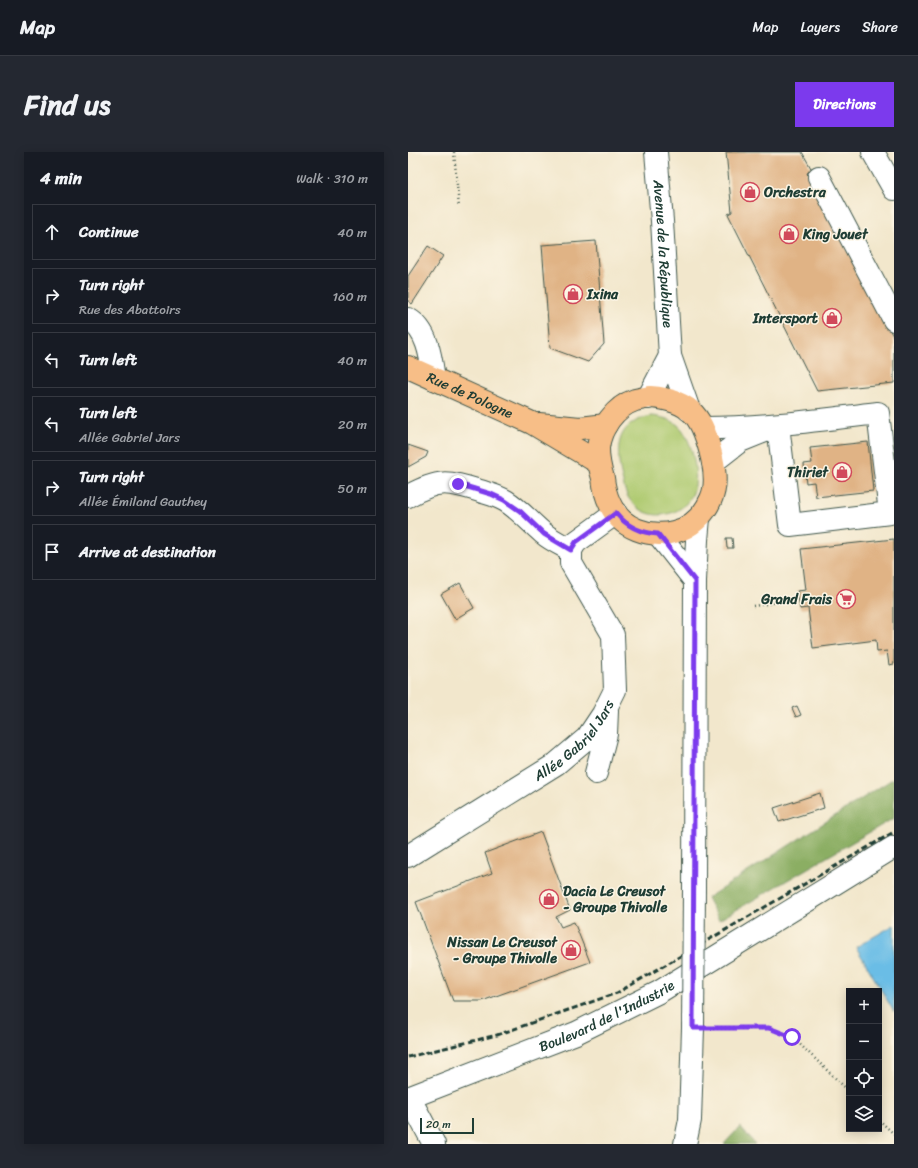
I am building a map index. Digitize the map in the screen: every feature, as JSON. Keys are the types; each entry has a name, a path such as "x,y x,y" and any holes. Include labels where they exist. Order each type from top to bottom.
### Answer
{"main road":[{"name":"Rue de Pologne","path":"408,367 532,423 599,463"},
{"path":"648,398 666,398 681,404 689,410 704,428 708,439 713,462 715,483 712,498 704,512 693,524 679,531 658,534 648,533 633,528 616,513 611,506 606,492 599,463 598,449 602,433 609,420 620,408 634,401 648,398"},
{"name":"Rue de Pologne","path":"532,423 580,428 606,425"}],"street":[{"name":"Avenue de la République","path":"656,152 662,220 670,356 689,410"},
{"path":"873,152 894,189"},
{"path":"819,177 894,320"},
{"path":"408,319 416,323 429,348 434,379"},
{"path":"648,398 670,356"},
{"path":"704,428 734,428 778,425 878,413 890,513 790,525 778,425"},
{"path":"713,462 740,441 778,425"},
{"path":"408,496 429,485 442,483 458,484 491,494 504,500 520,511 544,534 571,550 576,542 616,513"},
{"path":"685,1144 690,1120 693,1028 695,581 699,518"},
{"path":"658,534 695,581"},
{"name":"Allée Gabriel Jars","path":"408,856 556,764 587,738 615,690 614,634 571,563 571,550"},
{"path":"596,773 606,734 607,705"},
{"name":"Boulevard de l'Industrie","path":"408,1097 576,1033 659,992 894,847"},
{"path":"408,1097 434,1144"}],"path":[{"path":"454,152 459,207"},
{"path":"753,606 786,601"},
{"path":"693,1028 769,1028 792,1037 846,1088"},
{"path":"882,1123 894,1134"}],"green space":[{"path":"651,416 666,419 679,426 688,440 694,459 696,479 695,488 688,502 675,512 661,515 645,512 631,502 625,488 619,463 619,444 621,436 625,430 640,419"},
{"path":"894,778 894,818 719,920 707,898"},
{"path":"740,1127 755,1144 724,1144"}],"water":[{"path":"894,925 894,1012 882,991 882,988 880,988 856,947"}],"building":[{"path":"726,152 802,152 812,170 807,173 894,338 894,383 817,391 728,214 732,212"},
{"name":"Ixina","path":"596,241 604,344 588,362 550,348 542,245"},
{"path":"428,246 443,256 412,304 408,301 408,276"},
{"name":"Thiriet","path":"868,442 873,491 816,497 814,482 806,483 804,464 812,463 810,448"},
{"path":"408,445 428,452 426,457 408,467"},
{"path":"726,538 732,538 733,548 727,548"},
{"name":"Grand Frais","path":"894,539 894,664 889,665 887,651 877,652 876,640 813,648 808,608 800,609 797,591 806,590 801,549"},
{"path":"460,583 474,608 455,619 441,594"},
{"path":"797,706 801,715 796,717 792,708"},
{"path":"820,793 824,808 779,822 774,808"},
{"path":"541,832 570,910 556,917 561,927 574,922 590,962 482,1001 453,1001 416,902 492,873 485,853"}],"railway":[{"path":"408,1057 497,1035 617,993 894,832"}],"place":[{"name":"Orchestra","path":"750,192"},
{"name":"King Jouet","path":"789,234"},
{"name":"Ixina","path":"573,294"},
{"name":"Intersport","path":"832,318"},
{"name":"Thiriet","path":"842,472"},
{"name":"Grand Frais","path":"846,599"},
{"name":"Dacia Le Creusot - Groupe Thivolle","path":"549,899"},
{"name":"Nissan Le Creusot - Groupe Thivolle","path":"571,950"}],"route":[{"path":"458,484 491,494 504,500 520,511 544,534 571,550 576,542 616,513 633,528 648,533 658,534 695,581 693,1028 769,1028 792,1037"}]}
